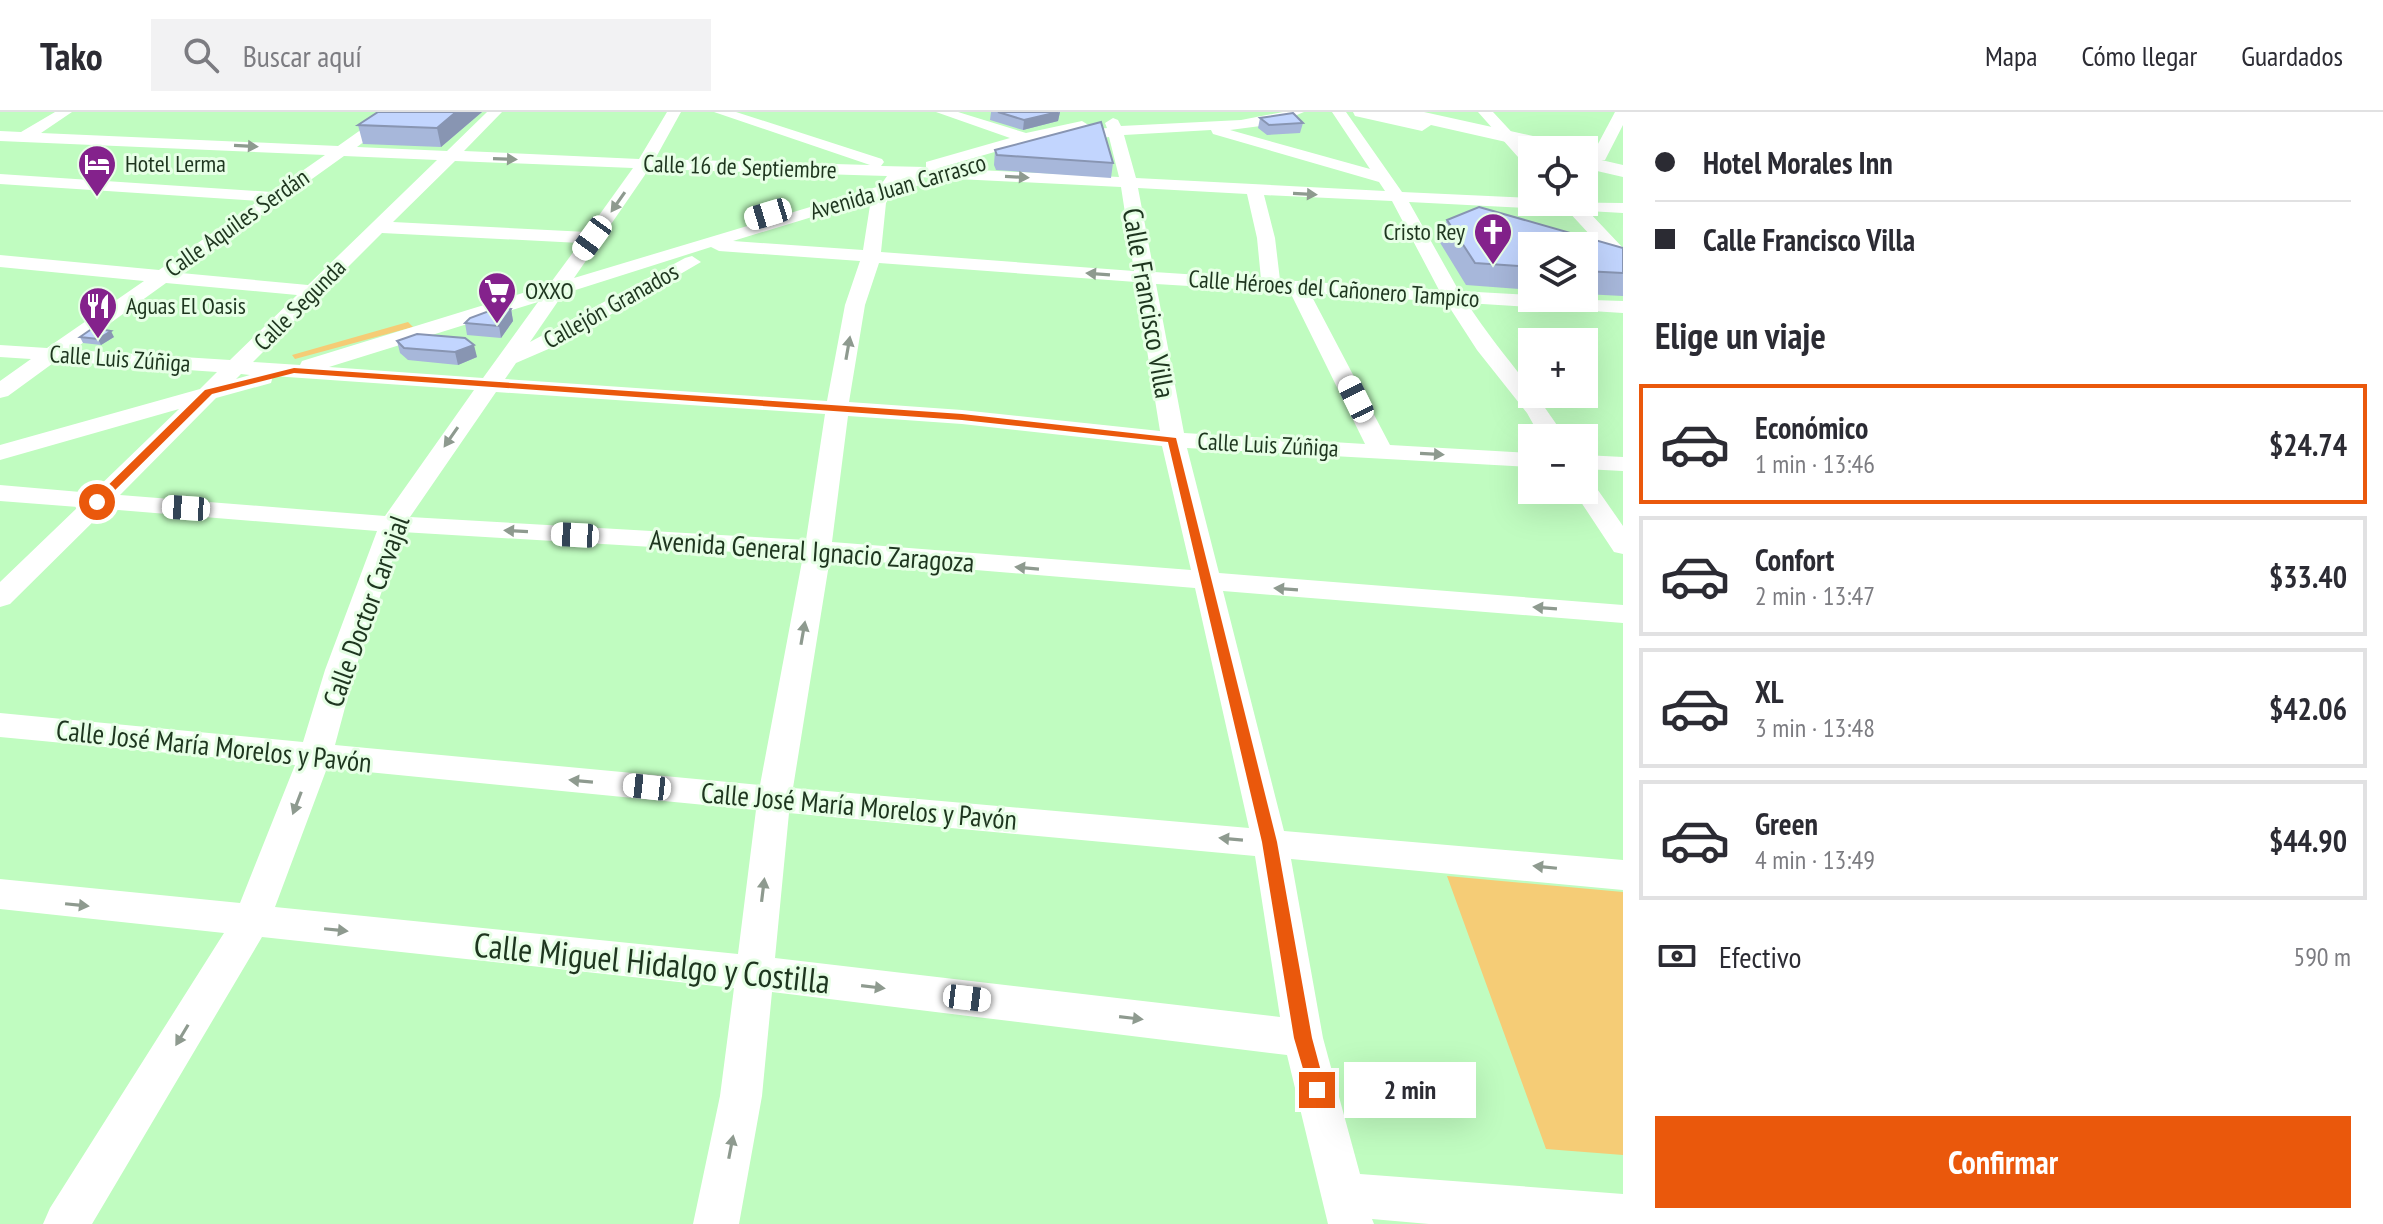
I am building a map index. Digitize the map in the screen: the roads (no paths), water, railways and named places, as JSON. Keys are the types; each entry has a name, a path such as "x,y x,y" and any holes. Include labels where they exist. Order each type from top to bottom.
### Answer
{"main road":[{"path":"1362,112 1518,145"},
{"path":"1399,112 1518,145"},
{"path":"1598,159 1623,162"},
{"path":"1598,161 1623,171"}],"street":[{"path":"0,151 65,112"},
{"name":"Calle Aquiles Serdán","path":"0,391 396,112"},
{"name":"Calle Segunda","path":"0,598 495,112"},
{"name":"Calle Doctor Carvajal","path":"66,1224 251,922 315,757 340,670 392,524 644,164 674,112"},
{"path":"716,1224 741,1096 774,799 818,549 837,409 855,305 871,258 877,203 892,180 752,121 721,112"},
{"path":"752,121 779,112"},
{"path":"943,112 1046,145"},
{"path":"1142,112 1203,126 1384,178"},
{"name":"Avenida Juan Carrasco","path":"892,180 946,174 1115,128 1264,112"},
{"name":"Avenida Juan Carrasco","path":"0,453 42,432 237,367 422,324 703,240 922,168 1064,128 1203,126 1270,120 1297,112"},
{"path":"1339,112 1399,199 1452,296 1484,346 1545,424"},
{"path":"1485,112 1518,144"},
{"path":"1598,150 1618,131 1622,112"},
{"name":"Calle Francisco Villa","path":"1115,128 1129,184 1173,440 1270,842 1303,1038 1348,1209"},
{"name":"Calle 16 de Septiembre","path":"0,136 644,164 892,180"},
{"path":"946,174 1518,203"},
{"path":"0,179 272,197"},
{"path":"1255,192 1266,238 1271,284"},
{"path":"1598,207 1623,208"},
{"path":"1582,216 1623,259"},
{"path":"378,227 592,238"},
{"name":"Calle Héroes del Cañonero Tampico","path":"703,240 871,258 1623,307"},
{"name":"Callejón Granados","path":"506,359 553,340 677,270 704,253 703,240"},
{"path":"0,261 312,291"},
{"path":"1296,285 1381,451"},
{"name":"Avenida Juan Carrasco","path":"0,434 42,432 294,371 422,324"},
{"name":"Calle Luis Zúñiga","path":"0,351 962,417 1173,440 1518,459"},
{"path":"1598,463 1623,464"},
{"name":"Avenida General Ignacio Zaragoza","path":"0,493 392,524 818,549 1208,583 1623,614"},
{"path":"1595,504 1623,546"},
{"name":"Calle José María Morelos y Pavón","path":"0,725 315,757 1623,875"},
{"name":"Calle Miguel Hidalgo y Costilla","path":"0,894 754,973 1303,1038"},
{"path":"1348,1209 1623,1217"}],"place":[{"name":"Hotel Lerma","path":"97,198"},
{"name":"Cristo Rey","path":"1493,266"},
{"name":"OXXO","path":"497,325"},
{"name":"Aguas El Oasis","path":"98,340"}]}
